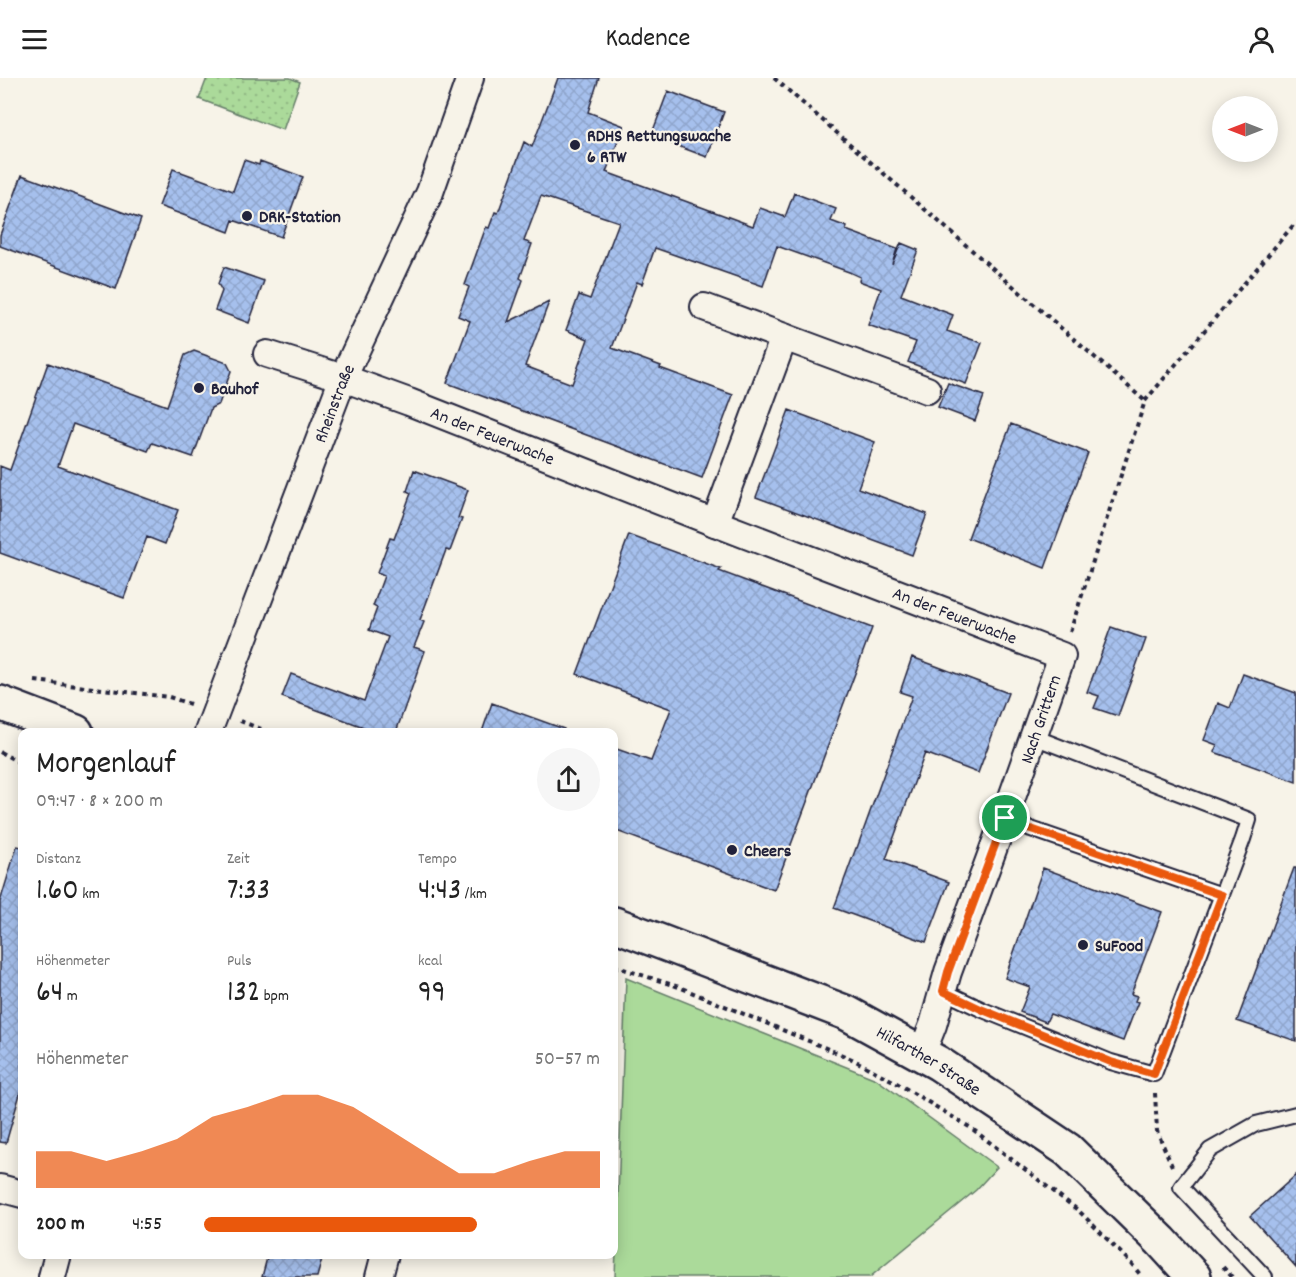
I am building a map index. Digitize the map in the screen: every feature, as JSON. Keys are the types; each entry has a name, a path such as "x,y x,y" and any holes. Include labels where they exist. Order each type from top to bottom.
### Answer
{"main road":[{"path":"0,703 66,728"},
{"name":"Hilfarther Straße","path":"618,926 847,1013 922,1053 1068,1150 1161,1241 1194,1277"}],"street":[{"name":"Rheinstraße","path":"212,722 343,378 430,192 470,78"},
{"path":"704,307 927,390"},
{"path":"715,523 784,337"},
{"name":"An der Feuerwache","path":"267,354 409,402 715,523 1062,656"},
{"name":"Nach Grittern","path":"922,1053 933,1025 948,972 1062,656"},
{"path":"0,1188 18,1193"},
{"path":"52,1277 57,1259"},
{"path":"379,1277 384,1259"}],"lane":[{"path":"943,991 983,1010 1111,1062 1154,1074 1244,839 1249,820 1034,737"},
{"path":"1005,818 1222,895"},
{"path":"1265,1277 1181,1187 1210,1150 1256,1124 1296,1114"}],"path":[{"path":"774,78 1145,401"},
{"path":"1062,656 1145,401 1296,222"},
{"path":"28,679 37,682 169,697 212,722"},
{"path":"0,752 18,762"},
{"path":"618,967 679,987 852,1059 895,1082 971,1128 1078,1211 1130,1262 1142,1277"},
{"path":"1154,1074 1157,1131 1181,1187"}],"green space":[{"path":"207,78 290,78 300,82 283,130 199,99"},
{"path":"626,978 876,1079 997,1167 976,1190 870,1277 615,1277 616,1259 618,1259 618,1195"}],"building":[{"path":"558,78 599,78 588,112 624,126 606,172 753,226 760,208 785,217 794,193 836,209 831,221 847,227 846,230 897,249 892,264 901,243 918,250 901,295 953,315 947,331 982,343 966,384 908,362 916,342 868,325 881,289 859,281 860,277 849,272 777,246 763,286 655,248 642,284 637,282 612,348 733,395 702,478 447,383 470,321 458,316 469,287 465,285 486,227 489,228 495,212 498,213 524,142 532,147","holes":["541,196 619,222 590,299 579,295 566,330 588,339 572,384 525,366 549,302 508,322 523,280 520,278 532,244 524,241"]},
{"path":"668,91 724,112 707,157 651,136"},
{"path":"244,160 259,165 260,161 303,177 281,237 233,220 229,232 159,206 173,169 233,191"},
{"path":"22,175 141,219 116,289 0,246 0,235"},
{"path":"224,267 264,281 249,323 215,310 222,291 218,284"},
{"path":"194,351 227,363 231,371 219,404 211,408 193,457 152,443 148,451 73,424 58,466 178,510 165,544 147,537 124,598 0,553 0,466 10,470 48,363 167,406 185,355"},
{"path":"948,383 984,396 975,421 938,407"},
{"path":"789,410 875,442 858,488 927,514 912,555 756,497"},
{"path":"1011,424 1088,453 1045,568 968,538"},
{"path":"414,470 468,490 458,518 462,519 450,551 446,550 420,620 424,622 414,647 425,651 397,728 366,728 282,697 291,674 364,701 388,637 369,630 377,608 373,606 384,576 377,573 390,538 394,539 411,493 407,491"},
{"path":"629,535 872,628 774,890 618,832 618,749 651,761 671,709 577,674"},
{"path":"1111,627 1146,639 1118,716 1094,708 1099,696 1087,692"},
{"path":"912,657 1008,693 978,773 925,753 886,859 949,882 926,942 834,908 912,696 900,692"},
{"path":"1243,674 1296,693 1296,782 1214,752 1217,745 1204,740 1218,703 1230,708"},
{"path":"492,703 561,728 483,728"},
{"path":"18,846 18,1101 6,1143 0,1142 0,902"},
{"name":"SuFood","path":"1043,868 1162,912 1131,994 1137,996 1135,1001 1138,1002 1123,1041 1050,1014 1046,1022 1020,1012 1030,987 1005,978"},
{"path":"1294,868 1296,868 1296,1041 1237,1021"},
{"path":"1296,1175 1296,1267 1250,1216"},
{"path":"267,1259 322,1259 317,1277 262,1277"}],"place":[{"name":"RDHS Rettungswache 6 RTW","path":"575,145"},
{"name":"DRK-Station","path":"247,216"},
{"name":"Bauhof","path":"199,388"},
{"name":"Cheers","path":"732,850"},
{"name":"SuFood","path":"1083,945"}],"route":[{"path":"1005,818 1222,895 1154,1074 1111,1062 983,1010 943,991 1005,818"}]}
